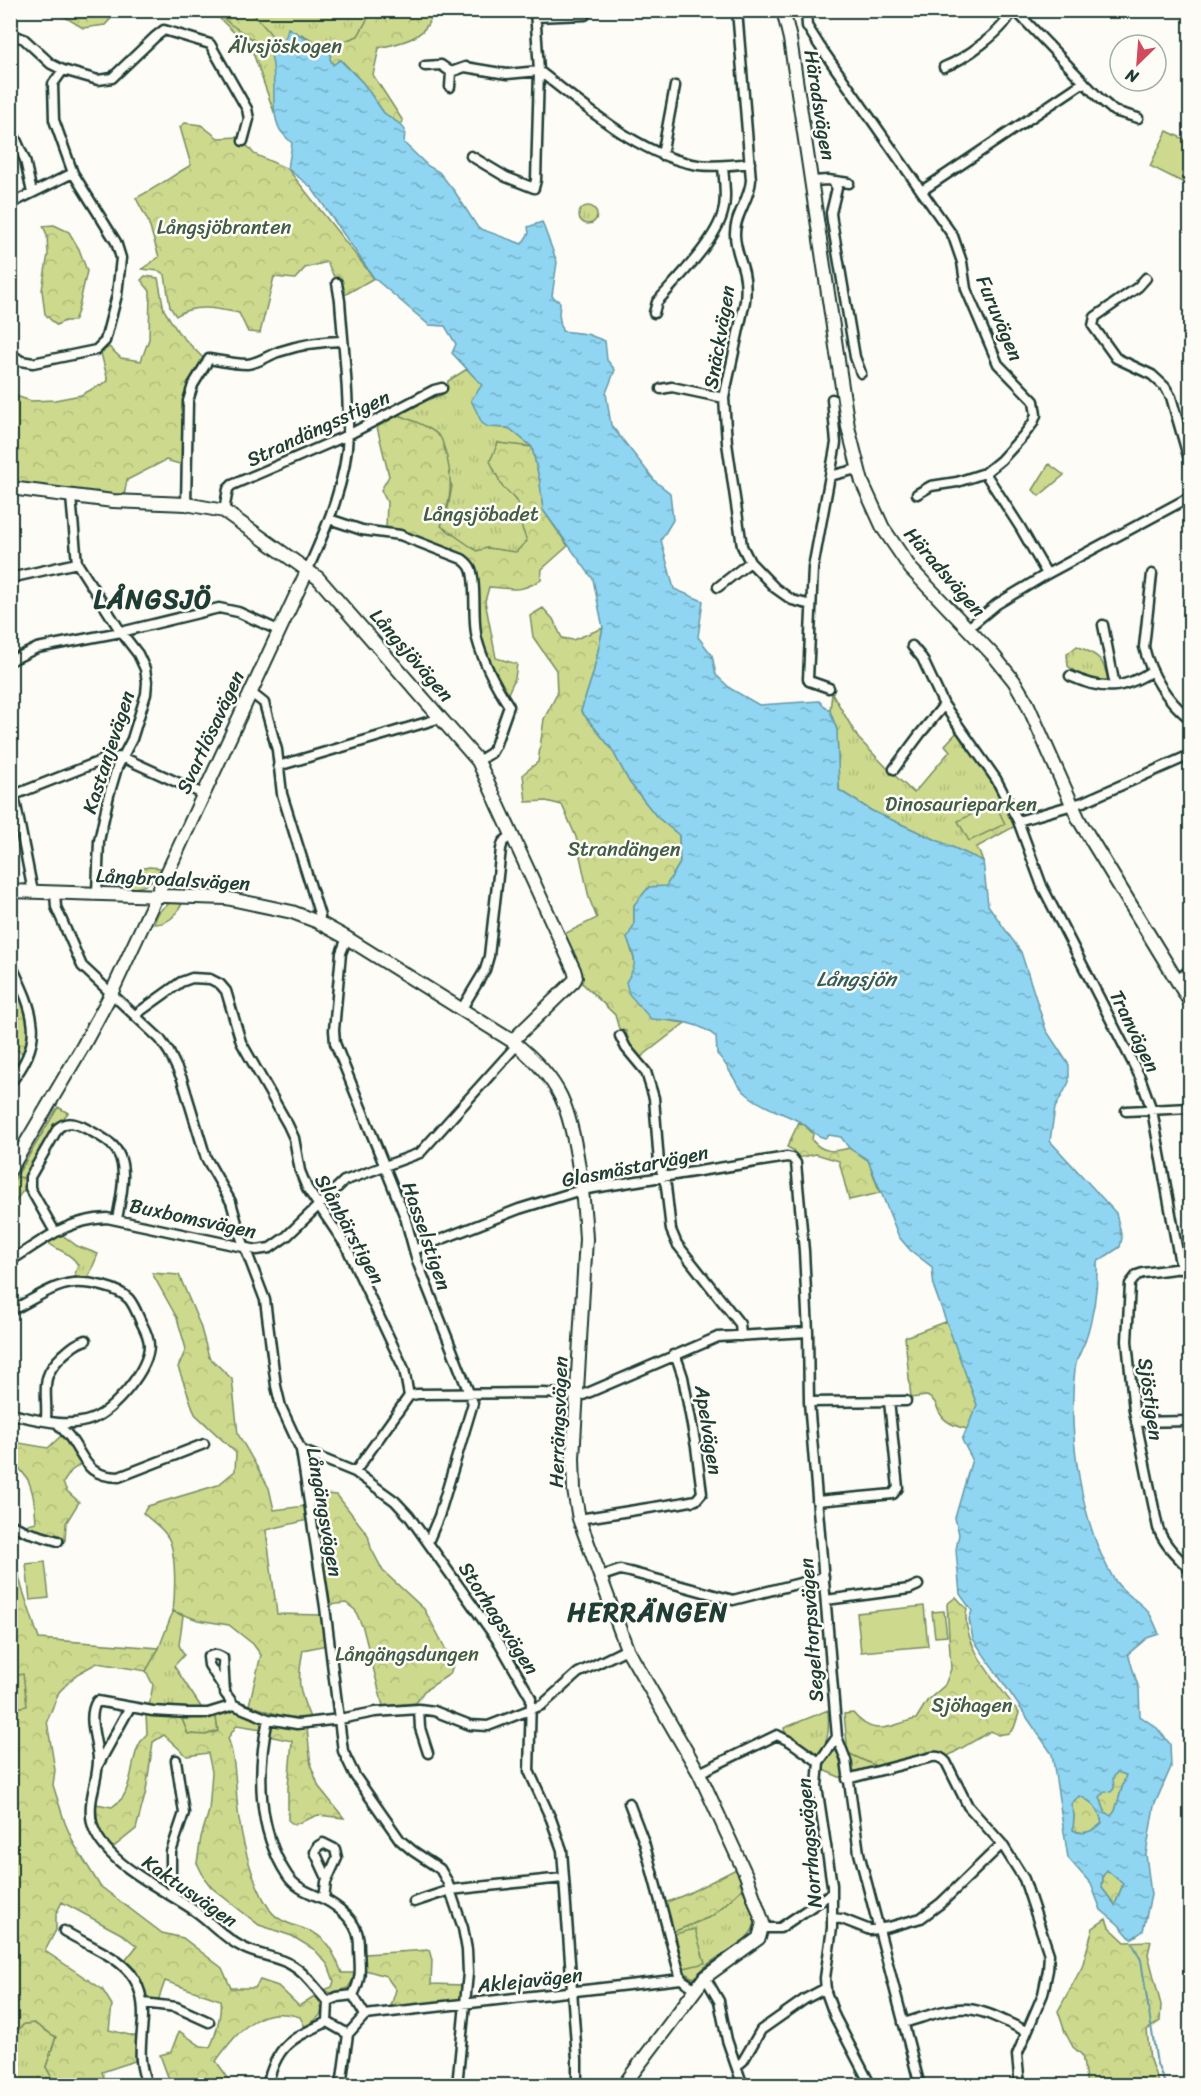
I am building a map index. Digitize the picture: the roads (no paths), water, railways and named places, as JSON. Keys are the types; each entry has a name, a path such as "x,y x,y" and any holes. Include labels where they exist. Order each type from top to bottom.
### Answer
{"street":[{"name":"Snäckvägen","path":"737,10 751,180 749,195 736,225 735,236 745,278 745,302 724,398 727,443 742,546 750,562 784,595 811,605"},
{"name":"Häradsvägen","path":"783,10 790,39 813,181 848,427 857,469 874,512 911,568 1004,667 1020,690 1071,805 1191,1002"},
{"name":"Furuvägen","path":"806,10 807,26 819,45 957,243 966,289 998,364 1034,401 1036,415 1033,423 1001,460 985,473 957,482 931,486 917,494"},
{"path":"944,68 959,62 987,40 1006,21 1013,10 1114,111 1138,118"},
{"path":"471,156 506,177 534,188 539,71 536,14 585,15"},
{"path":"10,34 24,39 51,64 63,70 98,80 112,78 164,30 210,44 247,109 249,119 243,141"},
{"path":"425,66 441,65 451,72"},
{"path":"451,72 465,67 507,74 539,71 625,135 662,155 699,165 723,166 750,163"},
{"path":"10,353 21,360 33,363 96,350 105,341 117,295 121,258 116,242 73,172 54,120 53,84 63,70"},
{"path":"450,87 451,72"},
{"path":"922,190 1084,82"},
{"path":"662,155 675,86"},
{"path":"10,134 14,135 21,146 32,193"},
{"path":"654,313 657,302 710,240 720,224 725,202 723,166"},
{"path":"10,204 73,172"},
{"path":"813,181 849,183"},
{"name":"Häradsvägen","path":"833,182 837,188 831,213 832,221 855,357 861,373"},
{"path":"1146,278 1138,287 1095,317 1093,326 1116,358 1152,375 1165,387 1171,397 1191,463"},
{"name":"Svartlösavägen","path":"10,1170 66,1077 111,994 329,519 342,474 348,435 337,283"},
{"path":"186,504 188,401 193,385 209,359 246,364 317,342 343,341"},
{"path":"661,388 672,387 724,398"},
{"name":"Strandängsstigen","path":"224,512 228,489 232,485 348,435 442,388"},
{"path":"829,687 808,679 814,559 836,442 832,399"},
{"path":"830,476 857,469"},
{"path":"985,473 1047,574"},
{"name":"Långsjövägen","path":"10,488 113,501 186,504 224,512 321,580 478,761 574,970 576,977 515,1043"},
{"name":"Kastanjevägen","path":"71,497 77,563 121,632 138,654 145,669 147,682 146,694 132,739 128,750 122,757 109,795 99,841 97,893"},
{"path":"968,628 997,604 1047,574 1191,497"},
{"path":"329,519 362,530 400,535 462,559 468,564 472,571 477,638 488,669 509,706 495,746 490,753 478,761"},
{"path":"718,587 750,562"},
{"path":"10,578 77,563"},
{"path":"1152,574 1144,647 1152,671 1168,699 1191,719"},
{"path":"10,661 37,648 121,632 219,608 237,612 278,630"},
{"path":"1104,625 1115,686"},
{"name":"Tranvägen","path":"912,646 922,658 944,705 996,778 1018,821 1042,886 1140,1077 1152,1110 1181,1269"},
{"path":"1070,675 1093,684 1115,686 1135,682 1152,671"},
{"path":"250,692 264,703 277,750 282,794 320,916 318,922"},
{"path":"894,769 944,705"},
{"path":"278,766 441,718"},
{"path":"1018,821 1083,802 1191,755"},
{"path":"33,892 12,793 108,758 122,757 203,794"},
{"path":"462,1010 485,970 489,956 501,849 503,842 513,834"},
{"name":"Långbrodalsvägen","path":"10,891 226,898 292,912 318,922 347,938 515,1043"},
{"name":"Långängsvägen","path":"54,893 56,907 82,966 135,1015 169,1052 182,1079 206,1158 231,1202 264,1300 281,1407 300,1450 343,1751 355,1776 400,1840 440,1869 463,1928 467,1950 465,2004 457,2085"},
{"name":"Hasselstigen","path":"347,938 341,953 334,1043 405,1217 434,1306 472,1394 470,1419 439,1516 428,1542"},
{"path":"10,962 27,998 33,1018 29,1053 21,1071 10,1083"},
{"path":"1177,980 1191,970"},
{"name":"Slånbärstigen","path":"135,1015 181,982 192,978 210,979 220,984 226,991 241,1042 294,1138 300,1171 307,1188 351,1257 404,1369 409,1396"},
{"path":"620,1036 642,1066 652,1088 659,1163 666,1186 671,1230 677,1244 740,1324 741,1336"},
{"name":"Buxbomsvägen","path":"10,1261 55,1232 88,1219 117,1219 220,1242 244,1245 257,1250 270,1248 287,1236 344,1181 413,1156 427,1147 515,1043"},
{"name":"Herrängsvägen","path":"515,1043 549,1079 561,1097 572,1135 581,1190 586,1239 573,1473 579,1519 627,1649 699,1773 746,1875 761,1913 762,1928"},
{"path":"1126,1111 1191,1107"},
{"path":"55,1232 30,1188 30,1177 58,1128 63,1124 73,1122 98,1135 112,1144 120,1155 123,1168 122,1195 117,1219"},
{"name":"Glasmästarvägen","path":"414,1250 519,1209 581,1190 787,1157 792,1158 796,1163"},
{"name":"Segeltorpsvägen","path":"796,1163 804,1251 809,1402 837,1737 846,1760 859,1853 920,2083"},
{"name":"Sjöstigen","path":"1191,1267 1143,1273 1133,1278 1130,1284 1127,1341 1136,1422 1158,1528 1169,1548 1191,1570"},
{"path":"10,1311 63,1285 84,1284 122,1293 130,1300 146,1332 149,1346 139,1373 117,1400 91,1419 58,1424 10,1414"},
{"path":"355,1472 409,1396 417,1394 591,1393 718,1337 808,1332"},
{"path":"46,1420 45,1381 50,1367 76,1343 86,1340"},
{"name":"Apelvägen","path":"579,1519 696,1500 702,1493 684,1377 673,1355"},
{"path":"817,1502 893,1494 898,1488 889,1401"},
{"path":"809,1402 906,1401"},
{"path":"1136,1422 1191,1421"},
{"path":"58,1424 72,1439 85,1464 107,1477 119,1477 204,1444"},
{"name":"Storhagsvägen","path":"300,1450 355,1472 395,1501 409,1516 500,1644 531,1698 530,1771 559,1839 568,1928 577,2085"},
{"path":"10,1524 27,1532 58,1541"},
{"path":"599,1577 620,1570 733,1600 824,1577"},
{"path":"826,1600 909,1589 918,1585"},
{"path":"225,1690 234,1705 268,1719 297,1724 375,1712 419,1709 434,1711 470,1725 488,1726 542,1705 578,1673 627,1649"},
{"name":"Kaktusvägen","path":"98,1765 130,1707 100,1701 94,1705 92,1714 98,1765 91,1805 92,1822 99,1838 126,1866 174,1897 240,1946 248,1951 277,1958 294,1966 328,2002"},
{"path":"130,1707 153,1711 208,1713 234,1705"},
{"path":"419,1709 420,1728 428,1753"},
{"path":"268,1719 260,1780 266,1827 287,1876 297,1886 324,1899 350,1919 358,1932 361,1976 353,1995"},
{"path":"699,1773 777,1736 791,1742 819,1762"},
{"name":"Norrhagsvägen","path":"837,1737 819,1762 817,1786 832,1884 832,1918 826,1961 826,1988 835,2017 871,2085"},
{"path":"847,1779 936,1756 942,1758 968,1806 1002,1844 1024,1879 1048,1954 1048,1970 1043,1994 1017,2055 1020,2085"},
{"path":"174,1897 171,1880 171,1852 184,1813 176,1760"},
{"path":"629,1803 644,1842 681,1979 696,1989"},
{"path":"832,1918 842,1919 870,1930 921,1918 932,1911 1002,1844"},
{"path":"324,1899 327,1878"},
{"path":"414,1902 450,1890 563,1878"},
{"path":"623,2085 705,1977 754,1943 759,1938 762,1928 780,1928 832,1893"},
{"path":"64,1931 121,1962 130,1971 143,2003 140,2058 143,2075 148,2085"},
{"path":"705,1977 719,2001 727,2040 738,2065 743,2085"},
{"name":"Aklejavägen","path":"365,2015 681,1979"},
{"path":"738,2065 743,2061 761,2030 805,1999 826,1988"},
{"path":"327,2022 328,2002 337,1997 353,1995"},
{"path":"341,2085 348,2034 365,2015 353,1995"},
{"path":"143,2003 176,2007 209,2022"},
{"path":"903,2023 967,2009 985,2013 1026,2031"},
{"path":"327,2022 348,2034"},
{"path":"267,2085 275,2061 289,2041 327,2022"},
{"path":"906,2085 920,2083"}],"water":[{"name":"Långsjön","path":"288,28 331,52 330,59 333,65 340,60 363,83 384,113 405,130 404,143 428,166 439,172 478,228 522,244 529,233 528,227 542,222 557,262 552,296 560,302 559,315 562,331 587,334 605,341 607,360 615,370 606,393 611,425 655,481 670,493 673,520 661,540 674,589 703,601 698,637 712,655 716,675 731,689 759,705 819,701 830,711 837,730 839,790 872,811 983,861 988,905 1021,952 1046,1030 1069,1065 1069,1082 1055,1108 1050,1141 1116,1213 1122,1238 1120,1247 1097,1262 1093,1310 1075,1369 1073,1421 1079,1479 1094,1535 1104,1560 1116,1582 1149,1613 1159,1634 1147,1638 1128,1654 1139,1689 1140,1716 1157,1728 1170,1744 1171,1767 1154,1806 1146,1854 1151,1895 1143,1931 1131,1939 1101,1910 1091,1884 1068,1858 1052,1754 973,1639 969,1619 972,1611 960,1594 956,1550 959,1534 955,1518 972,1459 962,1440 977,1405 934,1288 932,1267 910,1250 899,1237 868,1160 849,1148 841,1137 820,1136 802,1123 754,1100 743,1091 717,1054 716,1037 694,1025 651,1019 629,994 626,982 633,970 634,960 627,938 634,925 634,905 649,887 666,886 680,863 679,835 657,817 630,783 611,748 581,711 593,674 603,628 593,579 543,510 540,482 532,447 509,428 488,427 482,423 471,400 482,385 452,353 456,344 445,326 429,325 374,278 311,187 288,169 292,143 281,132 276,119 271,55 274,48 284,41","holes":["1117,1772 1126,1775 1115,1811 1111,1816 1105,1812 1100,1797 1105,1791 1111,1792 1114,1788 1113,1778","1079,1796 1088,1800 1097,1809 1102,1823 1088,1832 1081,1833 1073,1830 1074,1815 1071,1804","1107,1870 1123,1884 1115,1905 1102,1888 1103,1876"]}],"waterway":[{"path":"1133,1944 1141,1960 1157,2064 1166,2086"}],"district":[{"name":"LÅNGSJÖ","path":"153,599"},
{"name":"HERRÄNGEN","path":"648,1612"}],"park label":[{"name":"Älvsjöskogen","path":"285,46"},
{"name":"Långsjöbranten","path":"224,227"},
{"name":"Långsjöbadet","path":"481,514"},
{"name":"Dinosaurieparken","path":"961,804"},
{"name":"Strandängen","path":"624,849"},
{"name":"Långängsdungen","path":"407,1654"},
{"name":"Sjöhagen","path":"972,1705"}]}
